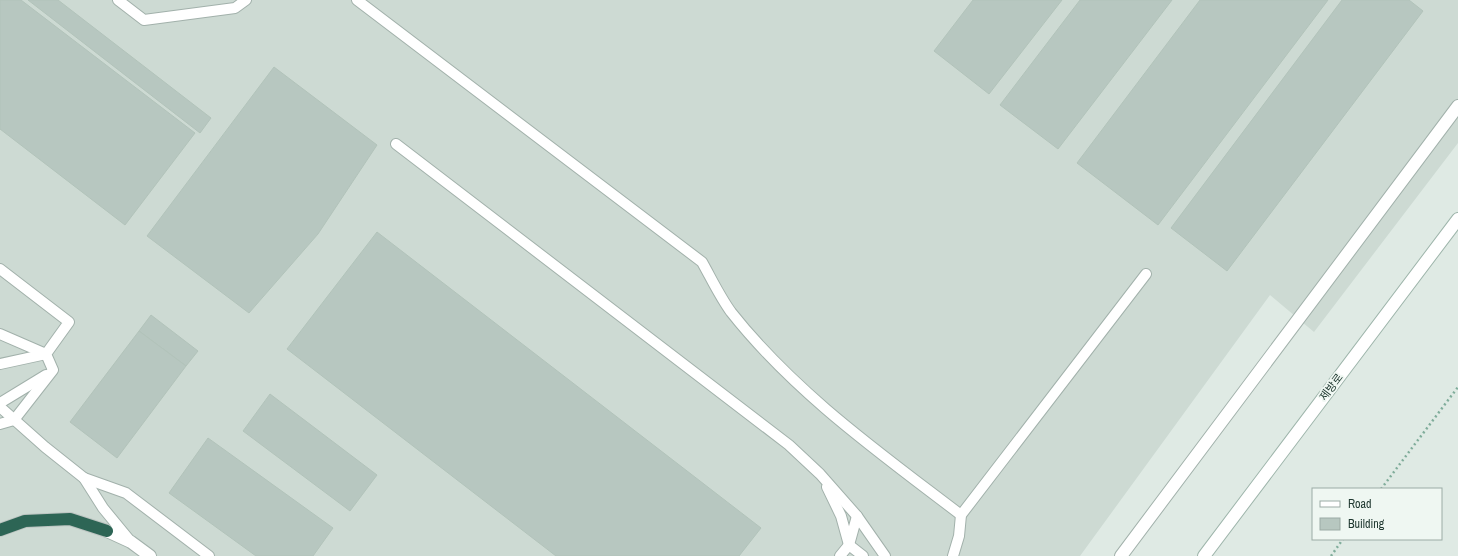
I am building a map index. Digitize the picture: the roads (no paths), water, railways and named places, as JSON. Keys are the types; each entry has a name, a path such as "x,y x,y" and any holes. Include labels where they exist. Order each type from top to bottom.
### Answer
{"highway":[{"path":"0,530 25,521 70,519 107,531"}],"street":[{"path":"1121,556 1458,106"},
{"name":"제방로","path":"1204,556 1458,219"},
{"path":"107,531 131,542 150,556"}],"lane":[{"path":"118,0 144,20 235,8 246,0"},
{"path":"357,0 702,262 730,311 760,345 805,391 859,437 961,515"},
{"path":"396,144 782,440 820,474 857,516 886,556"},
{"path":"0,269 69,322 46,354 0,364"},
{"path":"953,556 959,536 961,515 1146,274"},
{"path":"0,334 46,354 53,370"},
{"path":"0,403 53,370"},
{"path":"0,424 14,420 53,370"},
{"path":"0,407 45,447 84,478 126,493 209,556"},
{"path":"820,474 841,516 849,545 863,556"},
{"path":"84,478 103,508 131,542"},
{"path":"840,556 849,545 857,516"}]}
